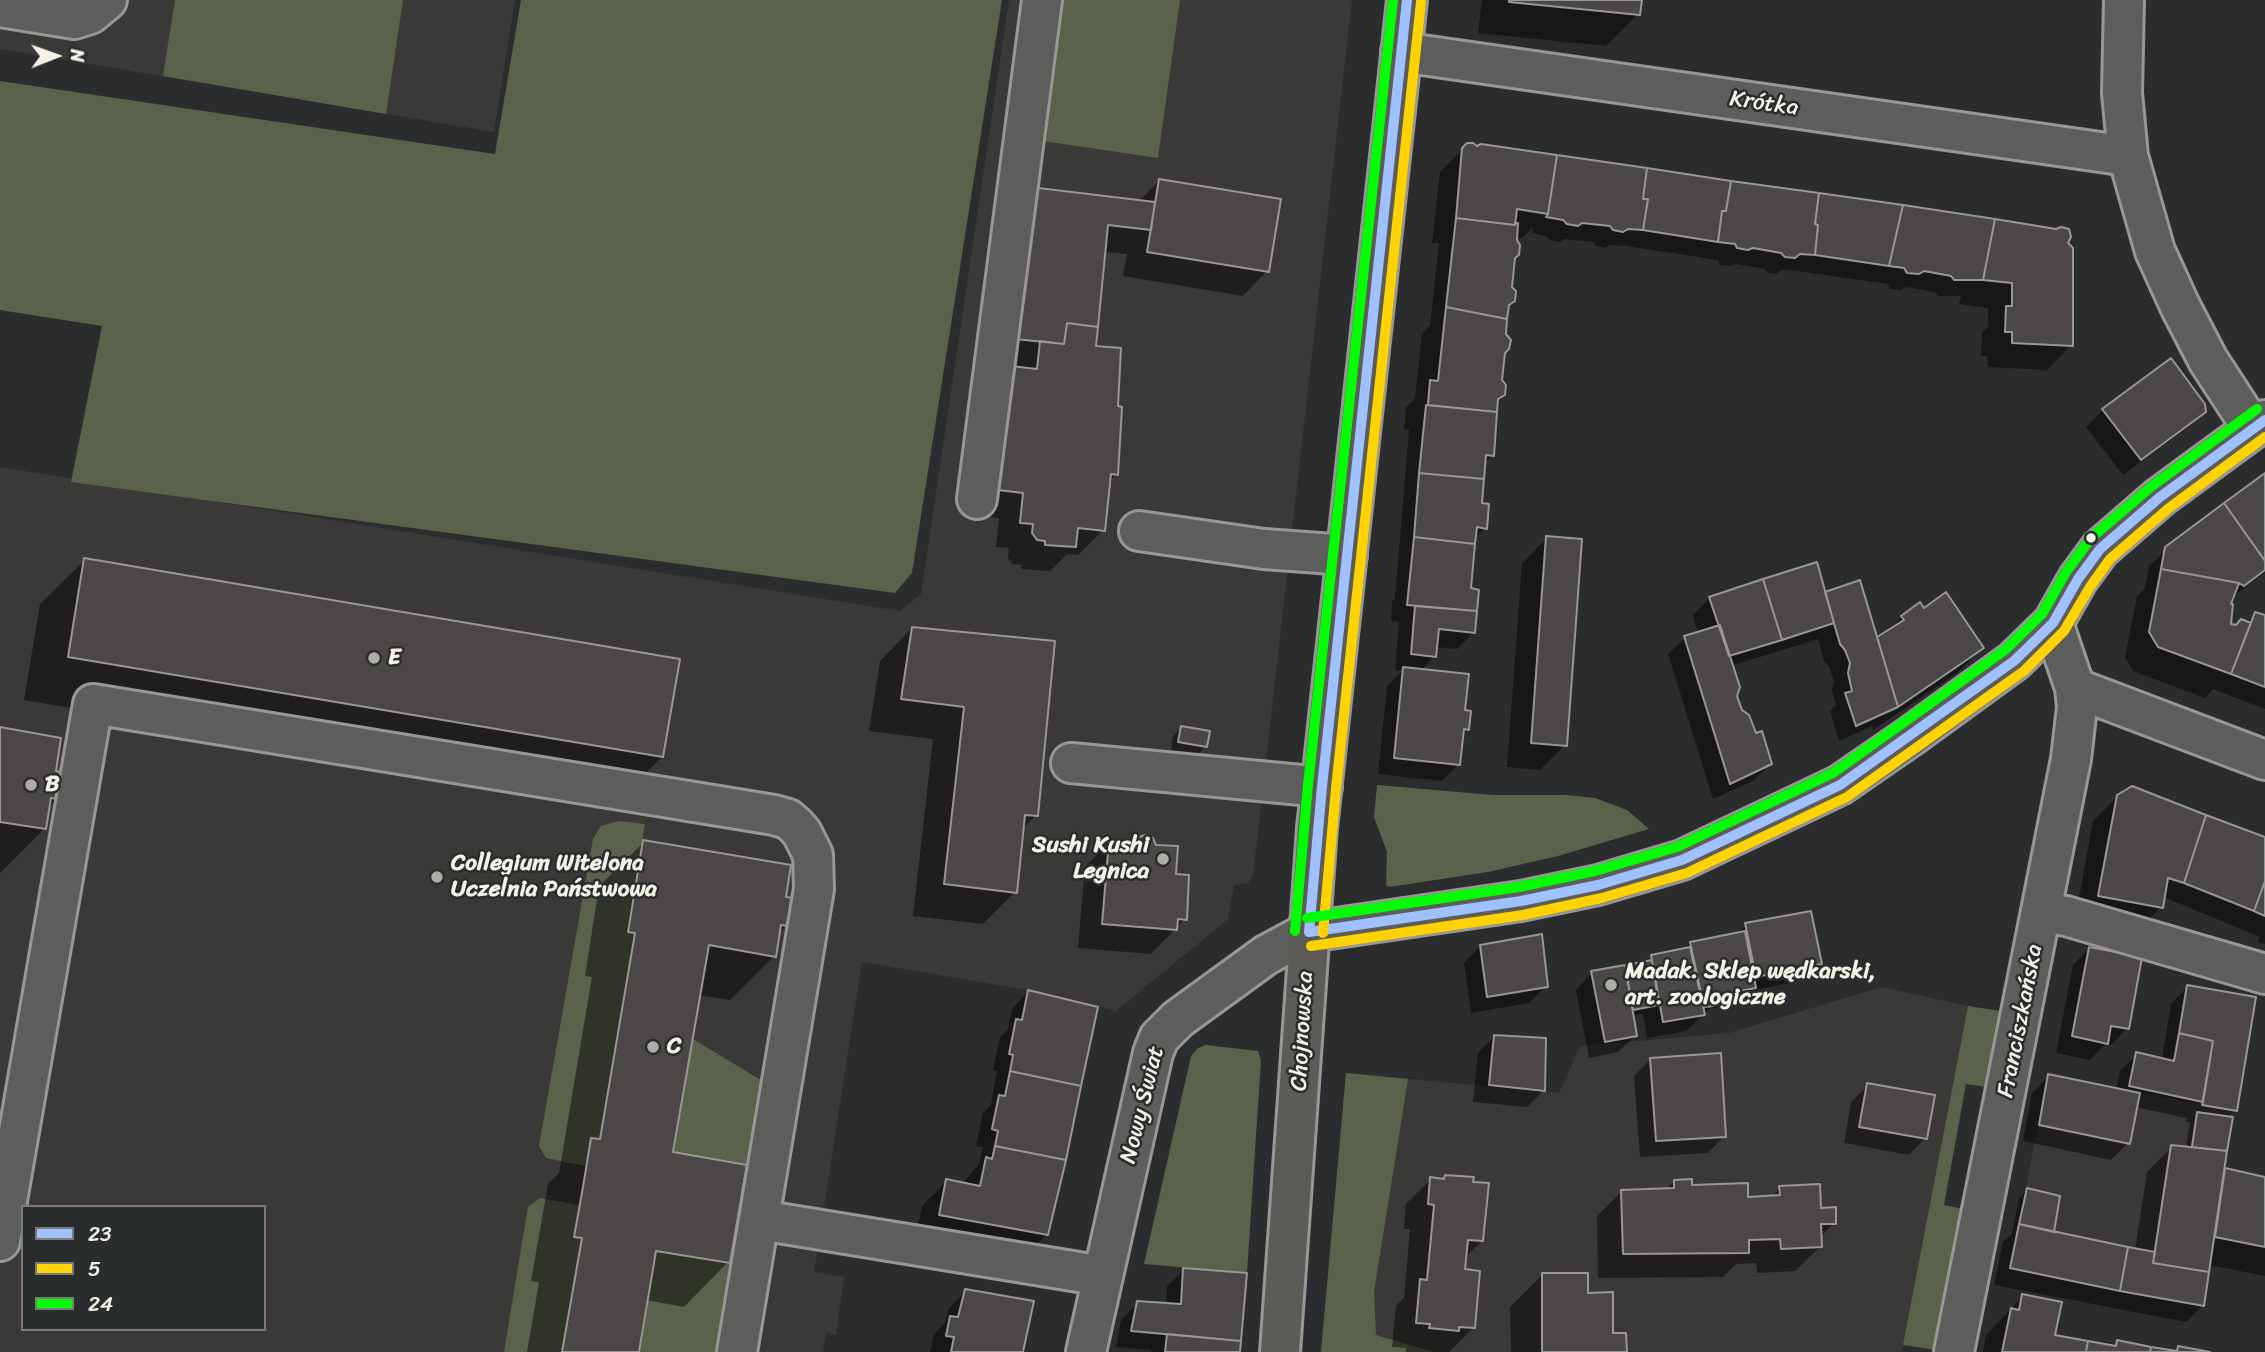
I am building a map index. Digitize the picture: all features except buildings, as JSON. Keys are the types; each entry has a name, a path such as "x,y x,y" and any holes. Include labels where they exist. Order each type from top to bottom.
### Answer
{"main road":[{"name":"Chojnowska","path":"1280,1352 1301,1081 1309,932 1322,787 1407,0"}],"street":[{"path":"0,7 74,19 90,14 107,0"},
{"path":"976,499 1042,0"},
{"path":"2124,0 2122,93 2128,156 2155,251 2208,360 2259,425"},
{"name":"Krótka","path":"1401,52 2128,156"},
{"name":"Nowy Świat","path":"1086,1352 1156,1043 1178,1019 1266,955 1309,932 1521,901 1598,885 1682,860 1840,785 2014,661 2053,623 2078,579 2100,549 2160,497 2259,425"},
{"path":"1139,531 1264,549 1347,555"},
{"name":"Franciszkańska","path":"1954,1352 2074,742 2077,707 2075,688 2053,623"},
{"path":"2075,688 2265,760"},
{"path":"0,1241 93,704 761,813 788,819 796,826 809,846 814,864 814,889 737,1352"},
{"path":"1071,763 1322,787"},
{"path":"2042,912 2066,916 2265,974"},
{"path":"760,1220 1103,1276"}],"shaded area":[{"path":"0,0 515,0 494,132 0,49"},
{"name":"Collegium Witelona Uczelnia Państwowa","path":"1009,0 1352,0 1253,876 1248,883 1234,885 1228,919 1116,1011 1028,990 862,962 814,1272 844,1277 836,1335 826,1334 823,1352 0,1352 0,467 900,611 921,594"},
{"path":"1882,987 1968,1006 1902,1352 1321,1352 1346,1073 1559,1093 1580,1046 1729,1033"},
{"path":"2048,1074 2233,1111 2204,1306 2010,1268"}],"green space":[{"path":"175,0 403,0 386,114 163,76"},
{"path":"521,0 1002,0 912,573 895,593 71,482 102,326 0,310 0,81 495,154"},
{"path":"1056,0 1180,0 1158,158 1036,140"},
{"path":"1377,785 1493,795 1566,795 1595,798 1627,810 1649,829 1558,856 1488,872 1389,887 1386,885 1387,852 1374,817"},
{"path":"619,821 645,824 626,932 634,933 599,1139 591,1137 585,1166 546,1158 539,1146 593,839 601,826"},
{"path":"1968,1006 2007,1012 1993,1088 1966,1084 1944,1205 1969,1210 1936,1350 1903,1345"},
{"path":"693,1039 764,1082 751,1165 674,1152"},
{"path":"1206,1045 1258,1051 1261,1060 1247,1273 1144,1264 1191,1056 1198,1048"},
{"path":"1346,1073 1408,1079 1374,1292 1376,1335 1433,1352 1321,1352"},
{"path":"540,1198 579,1205 573,1237 581,1239 562,1352 504,1352 528,1207"},
{"path":"657,1252 733,1265 718,1352 640,1352"}],"transit line":[{"name":"24","path":"1295,931 1308,785 1393,0"},
{"name":"23","path":"1309,932 1322,787 1407,0"},
{"name":"5","path":"1323,933 1336,788 1421,2"},
{"name":"24","path":"1307,918 1519,887 1595,871 1677,847 1833,773 2005,650 2042,614 2066,572 2091,538 2152,486 2257,409"},
{"name":"23","path":"1309,932 1521,901 1598,885 1682,860 1840,785 2014,661 2053,623 2078,579 2100,549 2160,497 2265,420"},
{"name":"5","path":"1311,946 1523,915 1602,898 1687,873 1847,797 2024,671 2064,631 2110,559 2169,508 2265,437"}],"place":[{"name":"E","path":"374,658"},
{"name":"B","path":"31,785"},
{"name":"Sushi Kushi Legnica","path":"1163,859"},
{"name":"Collegium Witelona Uczelnia Państwowa","path":"437,877"},
{"name":"Madak. Sklep wędkarski, art. zoologiczne","path":"1611,985"},
{"name":"C","path":"653,1047"}]}
